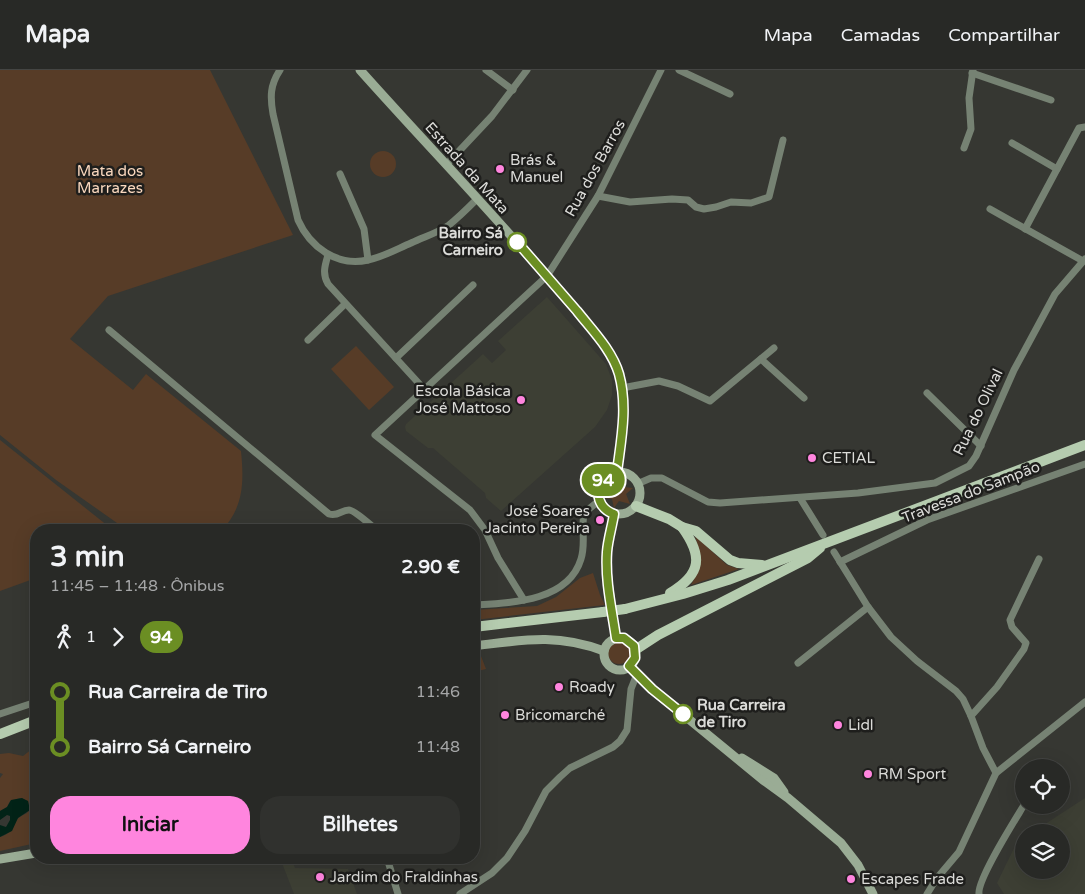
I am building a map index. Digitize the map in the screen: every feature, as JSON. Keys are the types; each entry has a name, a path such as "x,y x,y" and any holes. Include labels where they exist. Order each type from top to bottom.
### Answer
{"main road":[{"name":"Estrada da Mata","path":"360,70 546,276 601,341 616,367 622,388 623,424 617,472"},
{"path":"480,626 625,609 708,586 768,565 824,539 1085,445"},
{"path":"617,472 631,476 637,484 640,495 636,506 628,512 614,514 606,510 601,504 598,494 600,484 607,476 617,472"},
{"path":"636,506 669,519 682,527 696,530 730,560 738,563 768,565"},
{"path":"614,514 607,559 608,586 616,638"},
{"path":"657,601 684,585 691,577 695,568 696,548 682,527"},
{"path":"635,650 658,635 808,558 824,539"},
{"path":"480,645 548,638 573,641 604,651"},
{"path":"616,638 628,640 635,650 635,658 629,666 618,669 611,667 605,660 604,651 607,644 616,638"},
{"path":"629,666 657,693 763,780 788,798 845,848 858,865 873,894"},
{"path":"0,734 30,722"},
{"path":"735,756 750,762 774,778 788,798"},
{"path":"763,780 774,778"},
{"path":"0,859 30,854"}],"street":[{"path":"280,70 273,81 270,97 298,220 306,236 328,255 348,260 368,260 443,228 477,199"},
{"path":"486,70 512,90"},
{"path":"446,165 492,116 527,70"},
{"name":"Rua dos Barros","path":"524,600 498,558 485,530 470,510 375,435 546,276 598,196 661,70"},
{"path":"679,70 730,94"},
{"path":"964,148 971,129 969,98 972,72 1051,100"},
{"path":"1025,229 1079,128 1085,127"},
{"path":"598,196 630,202 672,199 688,200 696,207 704,209 731,202 751,204 769,197 783,140"},
{"path":"1012,143 1057,169"},
{"path":"340,174 364,229 368,260"},
{"path":"990,209 1084,260"},
{"path":"328,255 324,272 325,279 345,304 424,389"},
{"name":"Rua do Olival","path":"637,484 651,478 662,478 708,502 720,503 858,493 935,483 969,466 981,446 1014,370 1055,294 1084,260"},
{"path":"396,358 473,285"},
{"path":"308,340 345,304"},
{"path":"108,330 329,514 333,515 349,510 369,524"},
{"path":"622,388 659,381 678,386 710,401 774,348"},
{"path":"761,359 804,398"},
{"path":"927,393 981,446"},
{"name":"Travessa do Sampão","path":"840,562 927,520 1085,464"},
{"path":"800,498 824,539"},
{"path":"480,604 524,600 547,593 570,579 581,560 584,546 584,513 596,504 601,504"},
{"path":"834,552 868,607 891,637 963,699 983,748 996,773"},
{"path":"971,716 997,687 1024,649 1026,643 1012,627 1010,620 1039,559"},
{"path":"798,663 868,607"},
{"path":"460,894 492,873 507,858 525,831 546,791 560,777 570,768 620,742 627,730 632,689 637,674"},
{"path":"927,894 937,878 959,852 996,773 1085,702"},
{"path":"0,714 30,704"},
{"path":"979,894 978,890 986,872 1019,814"},
{"path":"389,864 398,894"}],"shaded area":[{"name":"Escola Básica José Mattoso","path":"547,297 606,364 612,380 612,395 607,410 595,427 501,511 486,498 485,493 433,448 428,448 406,431 405,427 406,424 483,354 492,363 506,350 498,341"},
{"path":"22,798 28,801 30,810 18,818 12,831 0,837 0,825 6,827 10,816 7,815 0,820 0,811 7,807 11,800"},
{"path":"1085,798 1085,894 1004,894 997,883 1015,846 1015,879 1070,879 1070,824 1045,824 1061,814 1070,814 1070,808"},
{"name":"Jardim do Fraldinhas","path":"282,864 293,864 295,868 348,869 357,894 294,894"}],"green space":[{"name":"Mata dos Marrazes","path":"0,70 210,70 293,235 108,296 70,339 133,390 146,374 241,451 242,483 235,512 227,524 118,524 56,480 0,435"},
{"path":"383,151 392,155 396,164 392,173 383,177 374,173 370,164 374,155"},
{"path":"356,346 394,387 369,410 331,369"},
{"path":"0,440 105,524 30,524 30,580 0,591"},
{"path":"620,477 624,487 633,488 626,494 630,504 619,501 614,508 612,499 603,498 609,492 606,483 614,484"},
{"path":"695,536 727,565 739,569 691,585 698,572 700,555"},
{"path":"593,573 605,605 480,619 480,610 537,606 556,597 580,578"},
{"path":"619,642 627,645 630,653 627,661 619,664 611,661 608,653 611,645"},
{"path":"480,654 486,669 480,670"},
{"path":"30,751 30,810 28,801 20,798 10,801 7,807 0,811 0,778 3,774 0,773 0,754 9,753 23,756"},
{"path":"30,810 30,844 0,851 0,837 8,833 17,819"}],"bus line":[{"name":"94","path":"517,242 601,341 618,372 624,414 617,472 604,479 600,484 598,494 603,507 614,514 607,559 608,586 616,638 624,638 634,646 635,658 629,666 652,689 683,714"}],"place":[{"name":"Brás & Manuel","path":"500,169"},
{"name":"Bairro Sá Carneiro","path":"517,242"},
{"name":"Escola Básica José Mattoso","path":"521,400"},
{"name":"CETIAL","path":"812,458"},
{"name":"José Soares Jacinto Pereira","path":"600,520"},
{"name":"Roady","path":"559,687"},
{"name":"Rua Carreira de Tiro","path":"683,714"},
{"name":"Bricomarché","path":"505,715"},
{"name":"Lidl","path":"838,725"},
{"name":"RM Sport","path":"868,774"},
{"name":"Jardim do Fraldinhas","path":"320,877"},
{"name":"Escapes Frade","path":"851,879"}]}
